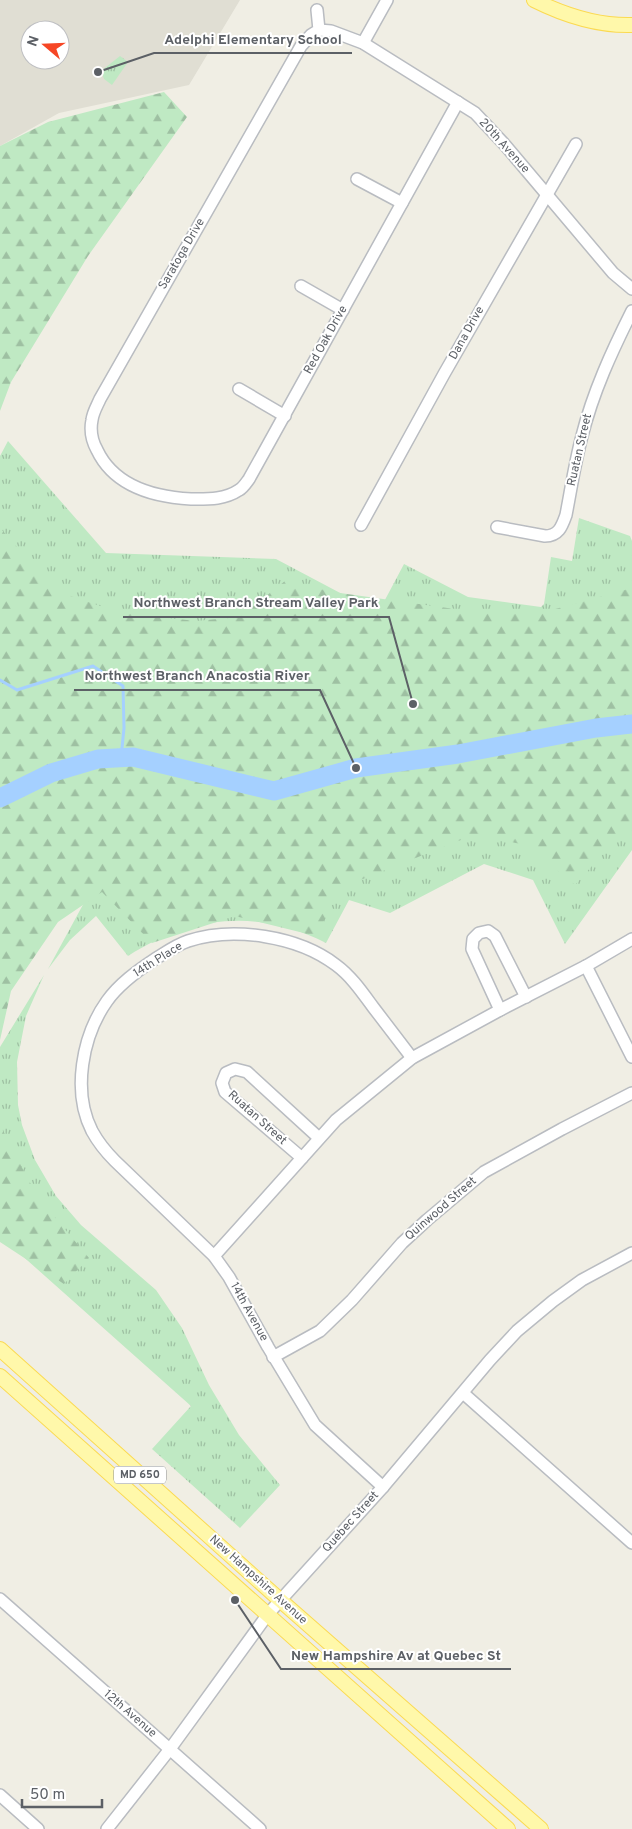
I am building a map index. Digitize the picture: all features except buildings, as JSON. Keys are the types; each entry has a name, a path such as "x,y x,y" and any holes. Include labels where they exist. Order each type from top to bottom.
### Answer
{"main road":[{"path":"534,0 577,17 608,24 632,24"},
{"name":"New Hampshire Avenue","path":"0,1349 280,1600 541,1829"},
{"name":"New Hampshire Avenue","path":"0,1376 508,1829"}],"street":[{"path":"363,43 387,0"},
{"path":"317,10 319,30"},
{"name":"20th Avenue","path":"319,30 331,31 363,43 475,113 613,273 632,290"},
{"name":"Saratoga Drive","path":"144,491 121,480 101,459 92,435 93,414 301,46 311,35 319,30"},
{"name":"Red Oak Drive","path":"144,491 167,496 206,499 219,498 241,489 249,479 285,416 458,102"},
{"name":"Dana Drive","path":"361,524 492,289 548,196 576,144"},
{"path":"357,179 402,203"},
{"path":"301,286 342,310"},
{"name":"Ruatan Street","path":"497,527 546,536 553,536 562,528 582,434 591,406 607,364 632,312"},
{"path":"239,389 285,416"},
{"path":"500,1010 472,949 473,939 480,932 488,931 495,936 526,997"},
{"name":"14th Place","path":"102,1147 92,1130 84,1106 82,1087 86,1046 93,1028 107,1001 127,980 158,957 188,941 212,936 255,935 290,942 321,955 351,978 412,1058"},
{"path":"214,1256 336,1120 412,1058 586,966 632,939"},
{"path":"586,966 632,1057"},
{"name":"Ruatan Street","path":"302,1158 225,1092 222,1083 226,1073 235,1069 247,1072 319,1138"},
{"name":"Quinwood Street","path":"273,1357 320,1332 352,1300 402,1243 484,1172 632,1093"},
{"name":"14th Avenue","path":"102,1147 114,1161 214,1256 233,1283 273,1357 315,1425 383,1487"},
{"name":"Quebec Street","path":"107,1829 170,1749 268,1614 383,1487 504,1346 536,1314 582,1280 632,1253"},
{"path":"463,1393 632,1543"},
{"name":"12th Avenue","path":"0,1599 260,1829"},
{"path":"0,1795 38,1829"}],"shaded area":[{"path":"0,0 240,0 189,85 59,113 0,146"}],"green space":[{"path":"120,56 128,62 112,85 104,79 101,71"},
{"path":"164,92 187,117 88,256 11,382 0,411 0,146 48,122"},
{"path":"8,441 106,553 276,559 378,613 404,564 468,597 541,607 544,604 551,557 572,561 579,518 630,536 632,541 632,850 565,944 533,880 484,864 390,913 349,900 326,943 301,932 275,925 250,921 225,921 200,925 176,932 128,956 96,916 70,940 48,969 154,774 0,656 0,456"},
{"path":"0,524 2,530 56,591 121,613 196,621 240,617 285,581 333,592 476,612 537,614 632,588 632,821 575,885 525,845 476,834 340,888 316,936 235,916 152,943 102,892 58,922 11,991 0,1040"},
{"path":"44,975 26,1016 17,1062 18,1105 22,1125 35,1160 56,1196 81,1225 156,1290 182,1328 209,1385 239,1435 280,1485 240,1528 152,1449 191,1406 0,1236 0,1047"},
{"path":"0,1125 37,1196 89,1258 64,1284 0,1242"}],"waterway":[{"path":"0,680 17,690 93,666 123,686 124,728 121,758"},
{"path":"0,798 51,773 98,759 133,757 274,791 356,768 458,754 596,728 632,724"}],"place":[{"name":"Adelphi Elementary School","path":"98,72"},
{"name":"Northwest Branch Stream Valley Park","path":"413,704"},
{"name":"Northwest Branch Anacostia River","path":"356,768"},
{"name":"New Hampshire Av at Quebec St","path":"235,1600"}]}
